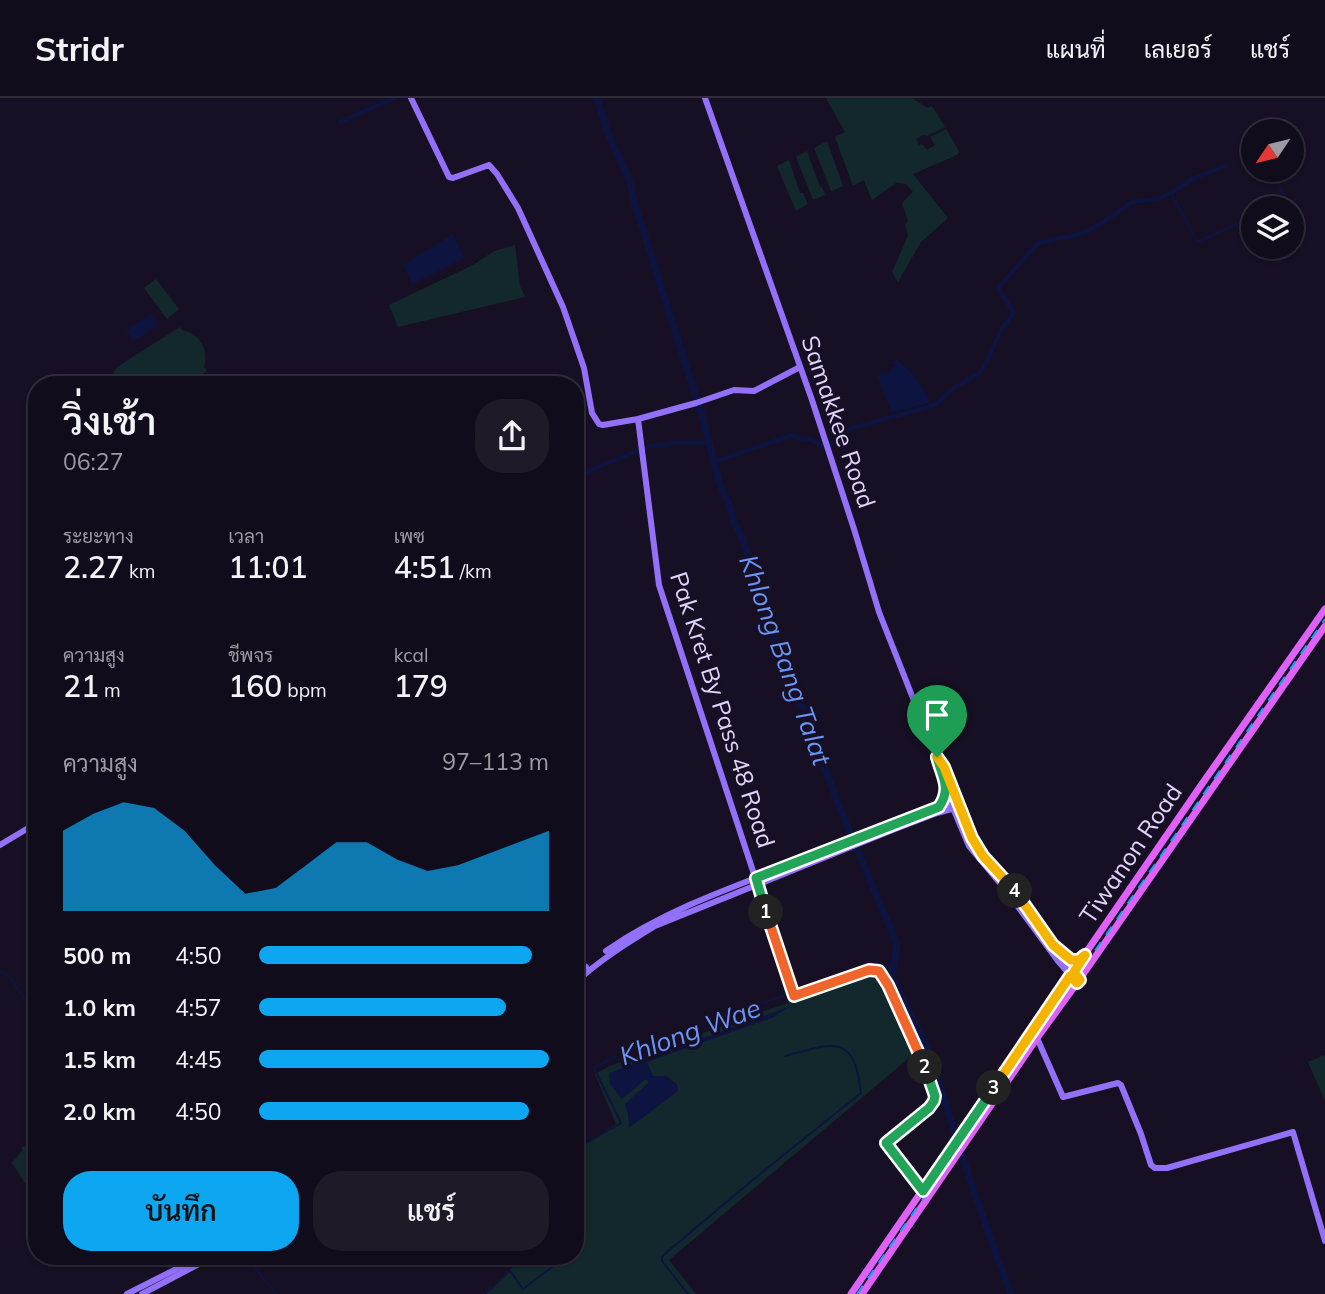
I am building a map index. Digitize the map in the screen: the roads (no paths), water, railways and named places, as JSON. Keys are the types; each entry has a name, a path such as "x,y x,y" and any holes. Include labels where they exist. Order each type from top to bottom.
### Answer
{"main road":[{"path":"411,98 449,177 453,178 489,165 506,188 563,307 584,368 592,413 599,424 638,419 734,390 754,391 800,367"},
{"name":"Samakkee Road","path":"705,98 812,400 878,612 937,757 946,786 983,856 1011,886 1069,971"},
{"name":"Pak Kret By Pass 48 Road","path":"638,419 659,585 793,994 869,970 879,971 883,976 928,1073 935,1096 929,1108 886,1143 923,1191"},
{"name":"Tiwanon Road","path":"968,1132 1069,971 1085,955 1325,609"},
{"name":"Tiwanon Road","path":"862,1294 968,1132 1078,981 1325,626"},
{"path":"1276,680 1284,686"},
{"name":"Samakkee Road","path":"937,757 944,767 969,846 1078,981"},
{"path":"939,807 946,795 946,786"},
{"path":"860,841 955,805"},
{"path":"584,969 622,940 673,912 850,845 939,807 955,805"},
{"path":"0,845 28,828"},
{"path":"584,974 596,963 655,926 757,881"},
{"path":"1053,945 1071,960 1079,960 1085,955"},
{"path":"1037,1038 1063,1097 1121,1084 1151,1165 1155,1168 1168,1168 1293,1132 1325,1241"},
{"name":"Tiwanon Road","path":"851,1294 923,1191 951,1157"},
{"path":"127,1294 184,1265"},
{"path":"142,1294 197,1265"}],"waterway":[{"path":"340,122 394,98"},
{"name":"Khlong Bang Talat","path":"597,98 607,131 629,179 704,422 719,482 742,537 761,597 768,609 774,643 785,665 795,700 807,710 804,720 897,944 892,977 927,1046 976,1198 1011,1294"},
{"path":"830,445 849,429 935,405 954,388 978,374 983,369 1002,328 1014,313 998,288 1038,243 1084,233 1132,202 1158,199 1194,178 1226,166"},
{"path":"1279,186 1283,196"},
{"path":"1171,193 1197,241 1241,222"},
{"path":"713,462 792,435 825,447"},
{"path":"584,473 647,447 673,443 708,443"},
{"name":"Khlong Wae","path":"796,991 868,966 894,968"},
{"name":"Khlong Wae","path":"0,971 8,975 28,1003"},
{"name":"Khlong Wae","path":"584,1144 621,1123 594,1068 615,1057 791,993"},
{"path":"688,1294 662,1261 662,1257 861,1093 853,1059 838,1047 816,1048 785,1056"},
{"name":"Khlong Wae","path":"252,1265 276,1294"},
{"name":"Khlong Wae","path":"485,1294 510,1271 523,1289 555,1265"}],"railway":[{"path":"857,1294 1325,619"}]}
